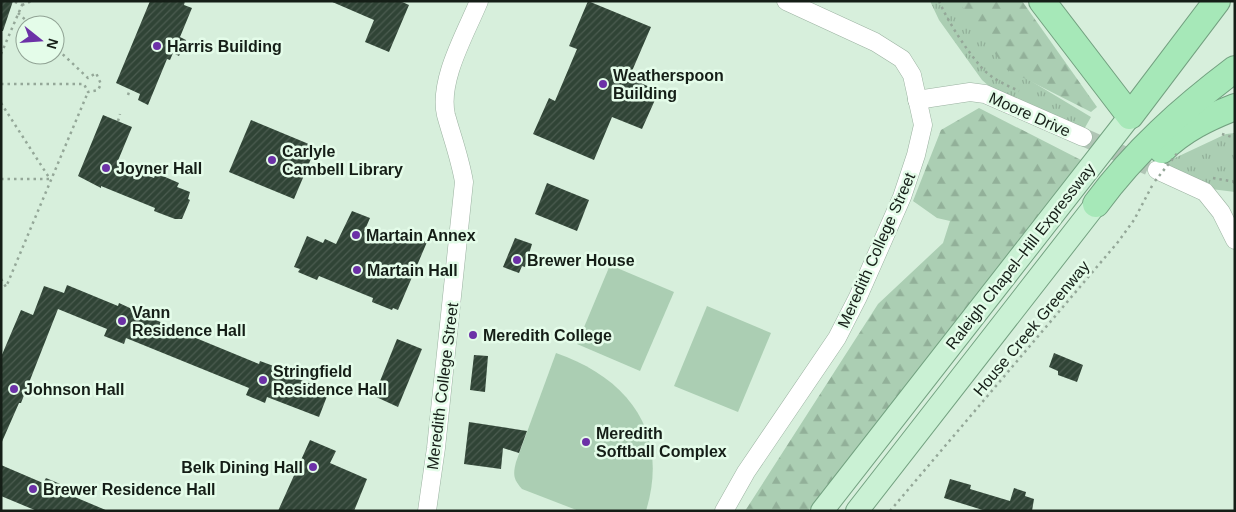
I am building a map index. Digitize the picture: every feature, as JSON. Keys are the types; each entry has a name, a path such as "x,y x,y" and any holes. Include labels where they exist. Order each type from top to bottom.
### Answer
{"highway":[{"path":"1042,1 1130,116"},
{"name":"Raleigh Chapel–Hill Expressway","path":"1130,116 1217,1"},
{"name":"Raleigh Chapel–Hill Expressway","path":"1096,204 1109,186 1160,130 1188,105 1235,69"},
{"path":"1096,204 1137,173 1182,132 1206,118 1235,107"}],"main road":[{"name":"Raleigh Chapel–Hill Expressway","path":"822,511 1130,116"},
{"name":"Raleigh Chapel–Hill Expressway","path":"857,511 1096,204"}],"street":[{"name":"Meredith College Street","path":"427,511 437,440 464,182 461,161 446,114 445,98 447,82 479,1"},
{"name":"Meredith College Street","path":"724,511 746,472 836,338 858,297 902,197 916,155 923,124 912,75 902,59 875,42 786,1"},
{"name":"Moore Drive","path":"917,100 970,92 984,94 1084,137"},
{"path":"1160,169 1205,192 1221,212 1235,240"}],"path":[{"path":"15,2 32,1"},
{"path":"939,1 944,14 982,68 992,76 1024,93"},
{"path":"1,54 22,3"},
{"path":"65,57 88,78 96,73 101,84 98,90 88,92"},
{"path":"1,84 84,84 88,92"},
{"path":"128,95 130,89"},
{"path":"1,279 6,287 88,92"},
{"path":"1,104 50,179"},
{"path":"118,120 120,114"},
{"name":"House Creek Greenway","path":"890,511 1118,242 1134,220 1160,169 1178,151"},
{"path":"1160,169 1176,161"},
{"path":"1207,176 1235,182"},
{"path":"1,179 50,179"}],"green space":[{"path":"930,1 988,1 1016,72 1091,117 1083,131 990,87 982,80 939,20"},
{"path":"958,1 1022,1 1097,107 1091,112 1006,69"},
{"path":"979,108 1081,160 808,511 745,511 878,304 943,243 950,221 937,218 913,201 941,130"},
{"path":"1235,133 1235,192 1211,189 1164,163 1226,134"},
{"path":"610,265 674,292 640,371 577,344"},
{"path":"707,306 771,333 738,412 674,386"},
{"name":"Meredith Softball Complex","path":"556,353 582,364 604,377 622,393 637,412 647,433 652,457 652,483 646,511 579,511 522,489 515,479 516,462"}],"building":[{"path":"1,1 13,1 3,31 1,31"},
{"name":"Harris Building","path":"150,1 185,1 184,5 192,8 180,37 186,40 179,56 173,53 170,60 167,59 148,105 138,100 140,94 116,83"},
{"path":"330,1 400,1 409,5 389,52 365,42 374,20"},
{"name":"Weatherspoon Building","path":"588,1 651,27 629,78 659,91 642,129 612,117 594,160 533,134 549,98 555,101 577,49 569,46"},
{"name":"Joyner Hall","path":"103,115 132,127 117,163 154,178 156,173 179,183 177,187 190,192 188,199 190,200 182,219 175,219 154,211 155,208 101,186 101,188 78,176"},
{"name":"Carlyle Cambell Library","path":"251,120 316,147 294,199 229,172"},
{"path":"547,183 589,200 577,231 535,214"},
{"name":"Martain Hall","path":"352,211 370,218 364,232 391,243 397,230 427,242 398,310 393,308 392,310 372,302 373,298 319,276 317,280 298,272 300,269 294,267 307,236 323,243 325,239 336,244"},
{"name":"Brewer House","path":"515,238 532,244 525,267 522,266 519,273 503,267"},
{"path":"67,285 118,306 119,303 191,336 259,364 260,361 279,368 278,371 329,391 319,417 267,397 265,403 246,395 249,388 126,338 124,344 104,336 107,329 58,309 21,403 19,403 1,444 1,357 21,310 33,315 44,286 64,293"},
{"path":"397,339 422,349 398,407 374,396"},
{"path":"1054,353 1083,365 1077,382 1058,375 1058,371 1049,367"},
{"path":"474,355 488,356 485,392 470,390"},
{"path":"469,422 527,431 519,453 503,448 501,469 464,464"},
{"name":"Belk Dining Hall","path":"310,440 336,451 330,463 367,479 354,511 278,511"},
{"name":"Brewer Residence Hall","path":"1,465 43,483 46,478 65,486 63,492 108,511 37,511 1,496"},
{"path":"950,479 971,485 970,489 1010,501 1014,488 1026,492 1025,496 1034,499 1032,511 986,511 944,498"}],"tunnel":[{"path":"1083,137 1157,170"}],"place":[{"name":"Harris Building","path":"157,46"},
{"name":"Weatherspoon Building","path":"603,84"},
{"name":"Carlyle Cambell Library","path":"272,160"},
{"name":"Joyner Hall","path":"106,168"},
{"name":"Martain Annex","path":"356,235"},
{"name":"Brewer House","path":"517,260"},
{"name":"Martain Hall","path":"357,270"},
{"name":"Vann Residence Hall","path":"122,321"},
{"name":"Meredith College","path":"473,335"},
{"name":"Stringfield Residence Hall","path":"263,380"},
{"name":"Johnson Hall","path":"14,389"},
{"name":"Meredith Softball Complex","path":"586,442"},
{"name":"Belk Dining Hall","path":"313,467"},
{"name":"Brewer Residence Hall","path":"33,489"}]}
